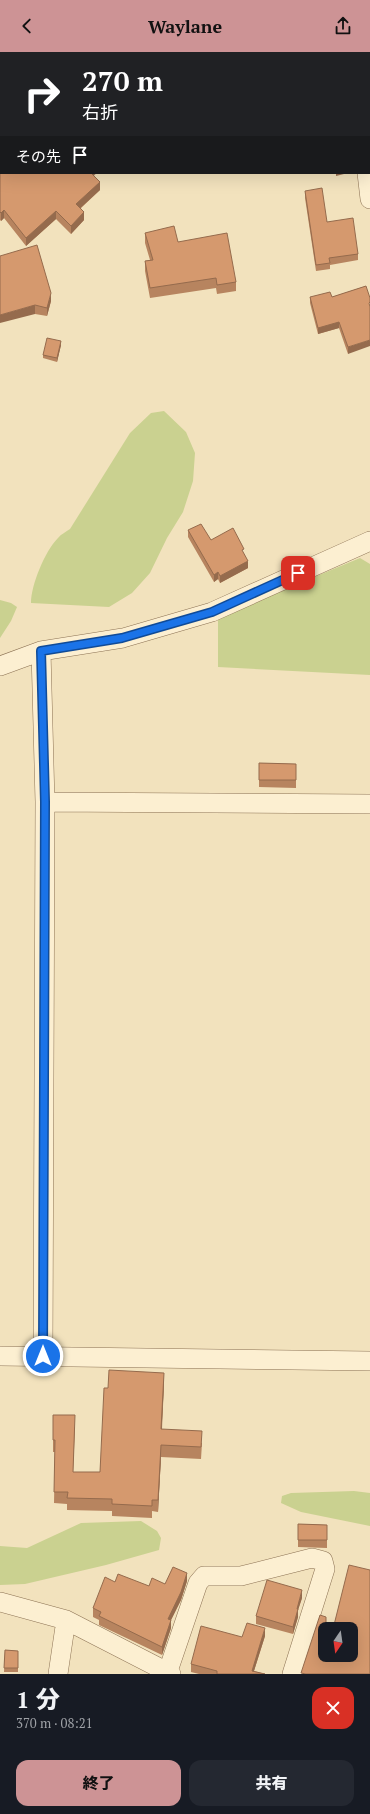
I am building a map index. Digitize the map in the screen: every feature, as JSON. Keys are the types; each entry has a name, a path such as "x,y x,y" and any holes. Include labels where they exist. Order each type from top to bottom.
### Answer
{"street":[{"path":"367,174 370,199"},
{"path":"0,666 41,651 122,638 212,612 370,541"},
{"path":"41,651 45,802 43,1356"},
{"path":"45,802 370,804"},
{"path":"0,1356 370,1361"},
{"path":"0,1602 66,1620 168,1673 198,1582 204,1576 242,1576 312,1558 323,1561 325,1569 292,1674"},
{"path":"58,1674 66,1620"}],"green space":[{"path":"164,411 186,432 195,453 193,481 183,512 167,538 150,573 132,593 109,607 31,603 33,587 48,551 61,535 70,529 130,433 151,413"},
{"path":"360,558 370,564 370,675 218,667 218,617"},
{"path":"0,600 11,603 17,607 11,621 0,638"},
{"path":"354,1491 370,1493 370,1526 301,1512 281,1503 282,1496 291,1493"},
{"path":"141,1521 157,1531 161,1538 159,1550 106,1565 25,1584 0,1585 0,1546 27,1548 81,1523"}],"building":[{"path":"0,174 92,174 100,182 76,204 84,212 71,226 56,211 26,238 4,210 1,213"},
{"path":"322,188 327,222 353,218 358,254 329,258 330,263 316,265 305,191"},
{"path":"174,226 178,242 227,233 236,282 217,285 216,278 150,288 145,261 153,260 145,233"},
{"path":"37,245 51,293 47,308 35,305 0,315 0,256"},
{"path":"366,286 370,298 370,340 348,347 339,322 318,328 310,297 330,292 332,297"},
{"path":"47,338 61,341 57,358 43,355"},
{"path":"201,524 211,540 233,528 244,549 242,550 248,561 220,576 218,572 214,575 188,530"},
{"path":"259,763 296,764 296,780 259,780"},
{"path":"109,1370 164,1373 161,1429 202,1431 201,1447 161,1445 158,1500 152,1500 152,1506 112,1504 112,1499 67,1498 68,1492 54,1492 55,1440 53,1440 53,1415 75,1415 73,1472 100,1472 104,1388 108,1388"},
{"path":"298,1524 327,1525 327,1540 298,1540"},
{"path":"349,1565 370,1570 370,1674 301,1673 320,1615 326,1617 326,1622 318,1622 318,1662 358,1662 358,1622 335,1622"},
{"path":"173,1567 187,1573 181,1592 168,1619 171,1620 162,1647 99,1616 101,1612 93,1608 105,1577 115,1582 118,1574 149,1586 152,1578 165,1584"},
{"path":"267,1580 302,1590 293,1627 256,1616"},
{"path":"247,1623 265,1628 252,1671 265,1674 217,1674 217,1671 191,1664 201,1626 242,1637"},
{"path":"5,1650 18,1651 18,1668 4,1668"}],"route":[{"path":"43,1356 45,802 41,651 122,638 212,612 298,573"}]}
